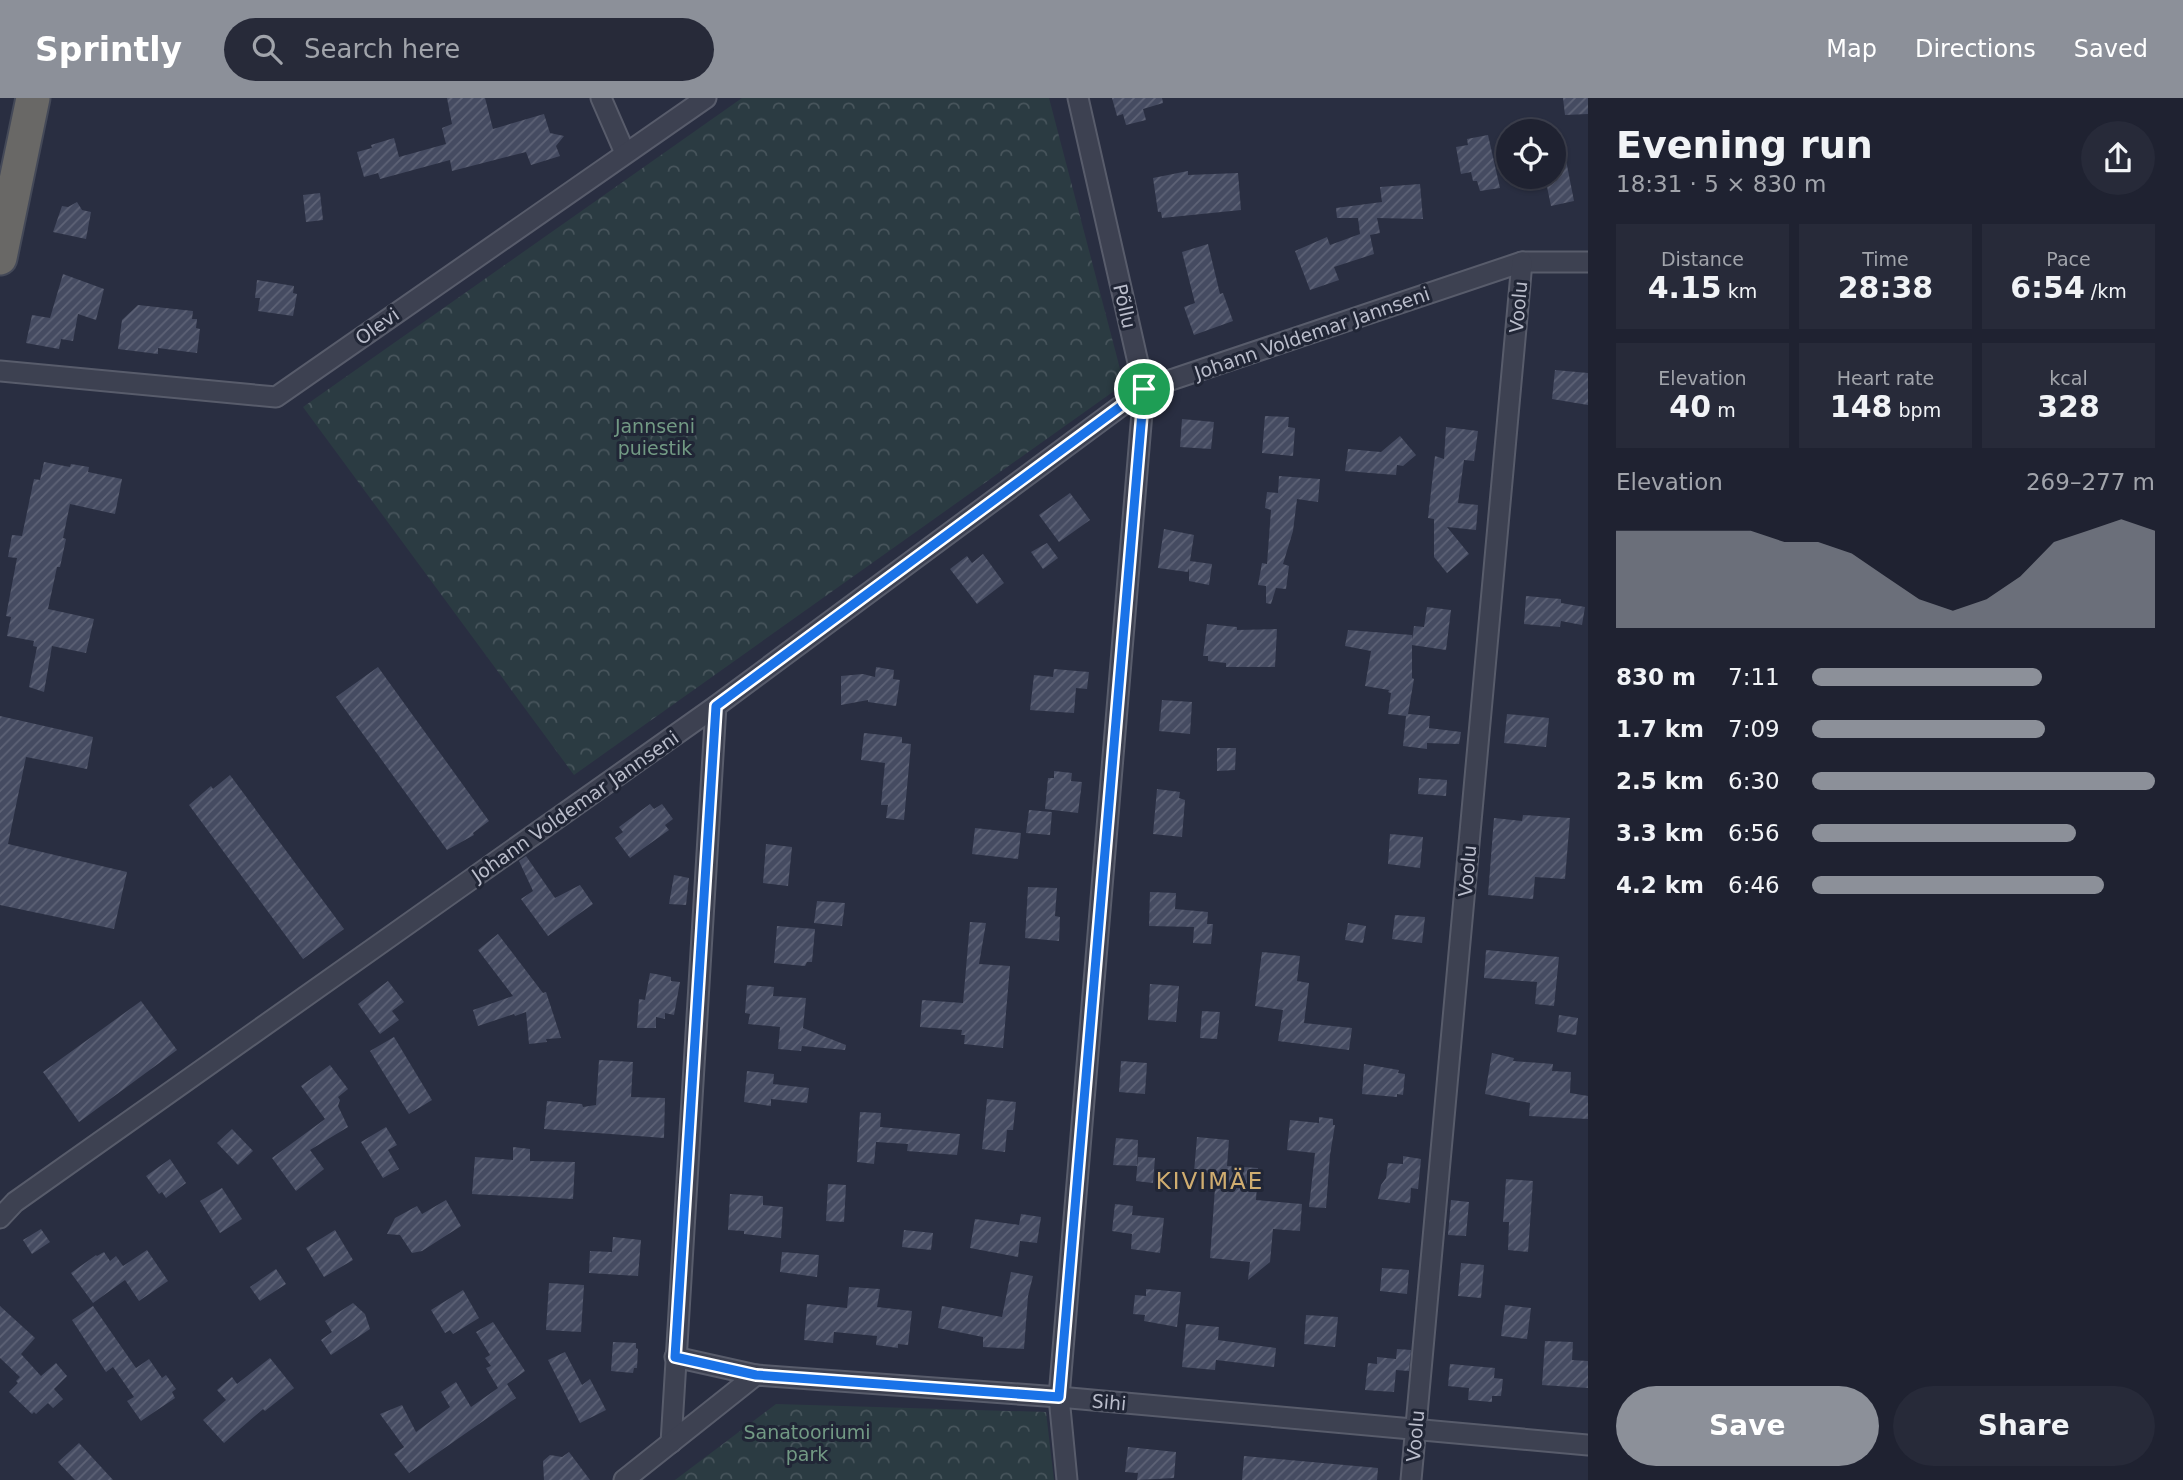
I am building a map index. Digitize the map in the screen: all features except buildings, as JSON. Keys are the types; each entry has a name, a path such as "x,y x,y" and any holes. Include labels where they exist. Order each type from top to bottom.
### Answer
{"highway":[{"path":"0,161 13,98"},
{"path":"0,258 33,98"}],"street":[{"path":"601,98 625,153"},
{"name":"Olevi","path":"0,371 276,397 706,98"},
{"name":"Põllu","path":"1067,1480 1059,1397 1144,389 1078,98"},
{"name":"Johann Voldemar Jannseni","path":"0,1217 15,1202 716,706 1144,389 1522,262 1588,262"},
{"name":"Voolu","path":"1412,1480 1522,262"},
{"path":"671,1443 716,706"},
{"name":"Sihi","path":"675,1357 756,1375 1059,1397 1588,1445"},
{"path":"624,1480 756,1375"}],"green space":[{"name":"Jannseni puiestik","path":"742,98 1049,98 1124,384 574,775 303,407"},
{"name":"Sanatooriumi park","path":"776,1404 1046,1412 1054,1480 675,1480"}],"district":[{"name":"KIVIMÄE","path":"1210,1181"}],"route":[{"path":"1144,389 1059,1397 756,1375 675,1357 716,706 1144,389"}]}
